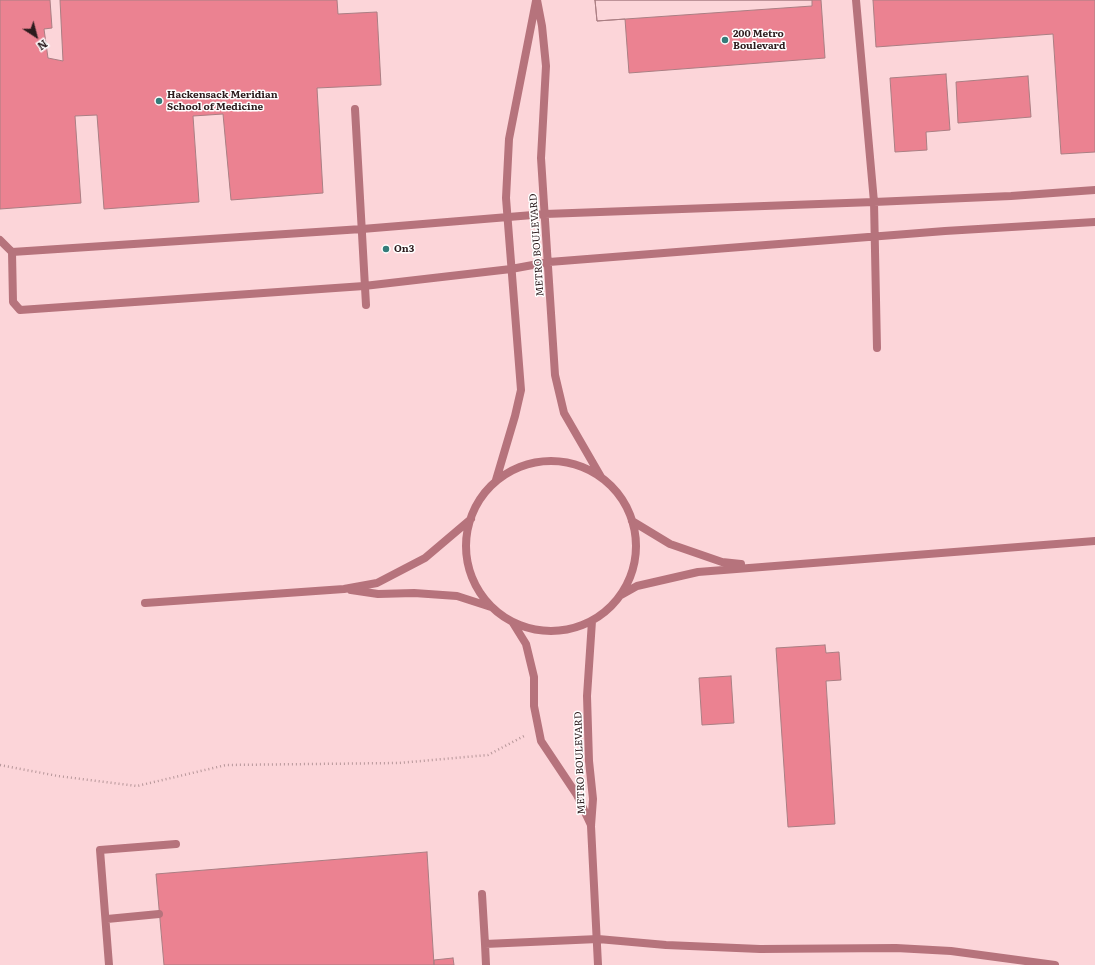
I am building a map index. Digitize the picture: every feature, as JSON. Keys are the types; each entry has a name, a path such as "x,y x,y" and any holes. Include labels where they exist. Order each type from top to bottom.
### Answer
{"lane":[{"name":"METRO BOULEVARD","path":"536,0 542,26 546,66 541,158 549,262 555,375 564,413 602,478"},
{"name":"METRO BOULEVARD","path":"496,480 521,390 506,198 509,139 536,0"},
{"path":"856,0 874,202 877,348"},
{"path":"355,109 366,306"},
{"path":"12,252 362,229 545,214 874,202 1011,196 1095,190"},
{"path":"0,240 12,252 13,302 20,310 364,286 511,269 549,262 1095,222"},
{"path":"551,461 580,465 602,478 625,502 635,529 636,556 629,582 613,605 592,621 566,630 539,631 513,623 491,607 475,585 466,559 467,530 478,502 496,480 522,466 551,461"},
{"path":"145,603 344,589 377,582 425,558 472,518"},
{"path":"632,521 670,544 722,562 756,566"},
{"path":"619,597 637,586 698,572 756,566 1095,541"},
{"path":"344,589 378,594 414,593 457,596 491,607"},
{"name":"METRO BOULEVARD","path":"591,826 593,799 589,760 587,696 592,621"},
{"name":"METRO BOULEVARD","path":"513,623 526,644 534,677 534,706 541,741 577,795 591,826"},
{"path":"591,826 599,964"},
{"path":"109,965 107,919 100,850 176,844"},
{"path":"482,894 486,965"},
{"path":"107,919 159,914"},
{"path":"485,944 598,939 666,945 760,949 896,948 951,950 1055,965"}],"path":[{"path":"0,764 58,776 137,786 226,765 400,763 488,755 539,729"}],"building":[{"name":"Hackensack Meridian School of Medicine","path":"0,0 50,0 52,28 44,29 48,58 63,61 60,0 337,0 338,14 377,12 381,85 317,88 323,193 231,200 223,114 193,116 199,202 104,209 97,115 75,116 81,203 0,209"},
{"name":"200 Metro Boulevard","path":"595,0 821,0 825,58 629,73 625,19 597,21"},
{"path":"595,0 812,0 812,6 597,21"},
{"path":"873,0 1095,0 1095,152 1061,154 1053,34 876,47"},
{"path":"946,74 950,130 926,132 927,150 895,152 890,78"},
{"path":"1028,76 1031,117 958,123 956,82"},
{"path":"825,645 826,653 839,652 841,680 826,681 835,824 788,827 776,648"},
{"path":"731,676 734,723 702,725 699,678"},
{"path":"427,852 434,965 164,965 156,874"},
{"path":"453,958 454,965 434,965 434,960"}],"place":[{"name":"200 Metro Boulevard","path":"725,40"},
{"name":"Hackensack Meridian School of Medicine","path":"159,101"},
{"name":"On3","path":"386,249"}]}
